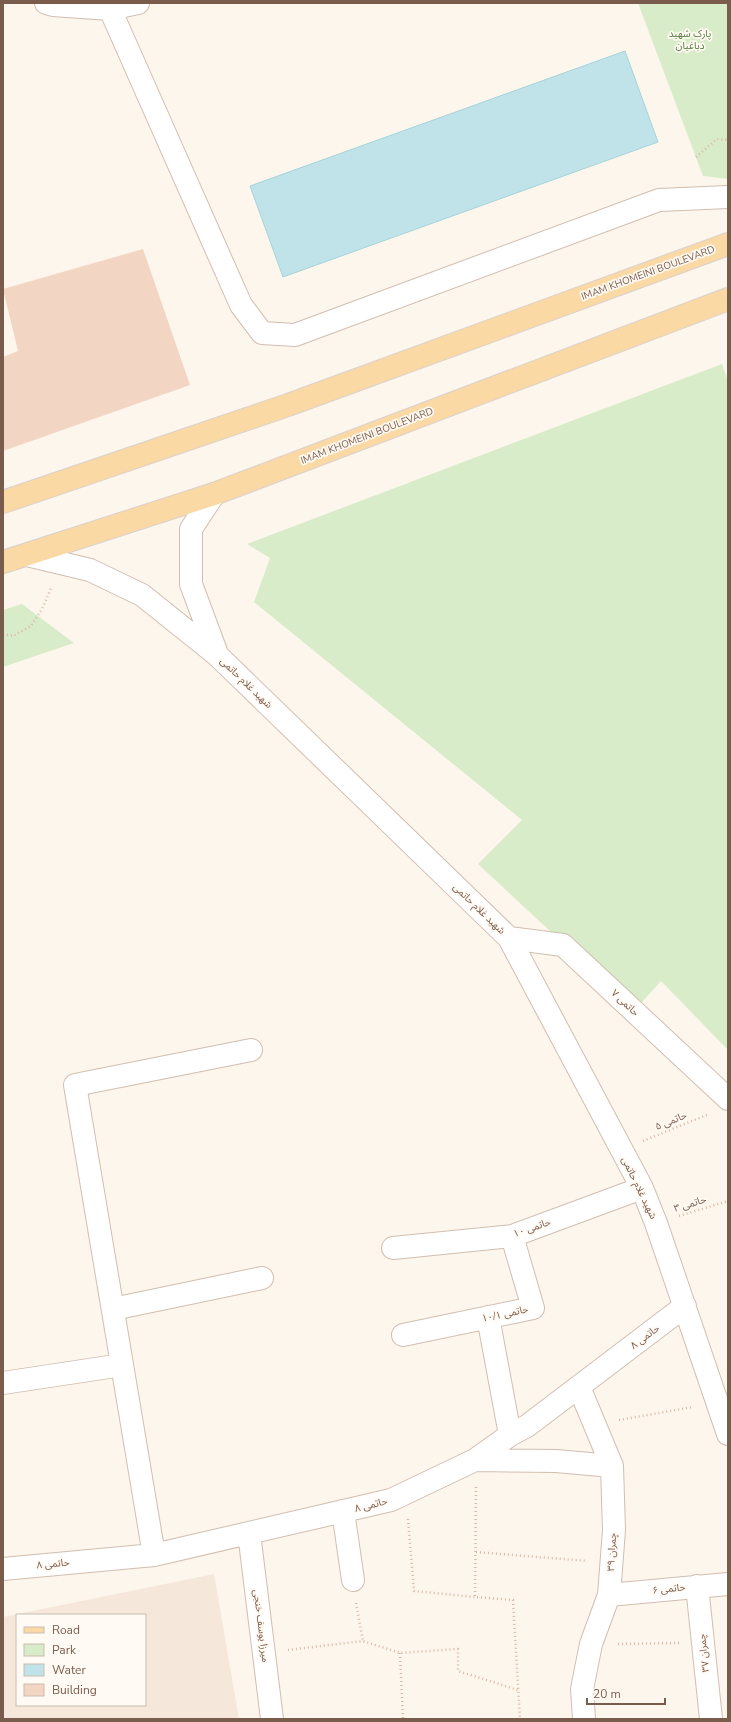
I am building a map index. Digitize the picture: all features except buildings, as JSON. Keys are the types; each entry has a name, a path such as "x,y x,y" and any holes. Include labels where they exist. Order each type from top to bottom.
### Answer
{"main road":[{"name":"IMAM KHOMEINI BOULEVARD","path":"3,502 288,405 728,244"},
{"name":"IMAM KHOMEINI BOULEVARD","path":"3,562 214,494 728,299"}],"street":[{"path":"46,3 53,5 110,9 138,3"},
{"path":"110,9 241,305 262,333 295,335 658,200 728,196"},
{"name":"شهید غلام حاتمی","path":"214,494 190,529 190,584 217,655 509,938 620,1150 642,1188 685,1306 719,1392 728,1434"},
{"path":"27,555 90,570 142,595 217,655"},
{"name":"حاتمی ۷","path":"509,938 563,945 721,1105"},
{"path":"154,1555 75,1085 251,1050"},
{"name":"حاتمی ۱۰","path":"393,1248 512,1236 642,1188"},
{"name":"حاتمی ۱۰/۱","path":"403,1335 533,1308 512,1236"},
{"path":"113,1309 262,1278"},
{"name":"حاتمی ۸","path":"3,1569 154,1555 391,1500 475,1460 510,1435 527,1426 685,1306"},
{"path":"488,1317 510,1435"},
{"path":"3,1383 122,1365"},
{"name":"چمران ۳۹","path":"579,1387 612,1466 614,1530 609,1595 591,1644 582,1689 584,1719"},
{"path":"475,1460 556,1462 612,1466"},
{"path":"343,1511 353,1580"},
{"name":"میرزا یوسف خنجی","path":"249,1533 272,1719"},
{"name":"حاتمی ۶","path":"609,1595 728,1584"},
{"name":"چمران ۳۷","path":"697,1586 711,1719"}],"path":[{"path":"696,157 717,139 728,140"},
{"path":"3,634 13,636 31,626 42,609 57,576 65,564"},
{"name":"حاتمی ۵","path":"620,1150 721,1105"},
{"name":"حاتمی ۳","path":"656,1223 728,1200"},
{"path":"594,1424 719,1392"},
{"path":"475,1460 477,1504 475,1597"},
{"path":"406,1492 414,1591 513,1600 520,1719"},
{"path":"476,1552 612,1563"},
{"path":"353,1580 363,1642"},
{"path":"264,1653 363,1642 400,1653 458,1649 458,1671 518,1690"},
{"path":"591,1644 703,1642"},
{"path":"400,1653 402,1719"}],"shaded area":[{"path":"214,1574 239,1719 3,1719 3,1617 16,1614 16,1706 146,1706 146,1614 18,1614"}],"green space":[{"name":"پارک شهید دباغیان","path":"638,3 728,3 728,179 703,176"},
{"path":"722,364 728,381 728,1050 661,981 635,1010 478,864 522,820 254,602 270,558 247,544"},
{"path":"22,604 74,643 3,667 3,610"}],"water":[{"path":"625,51 658,142 283,277 250,186"}]}
